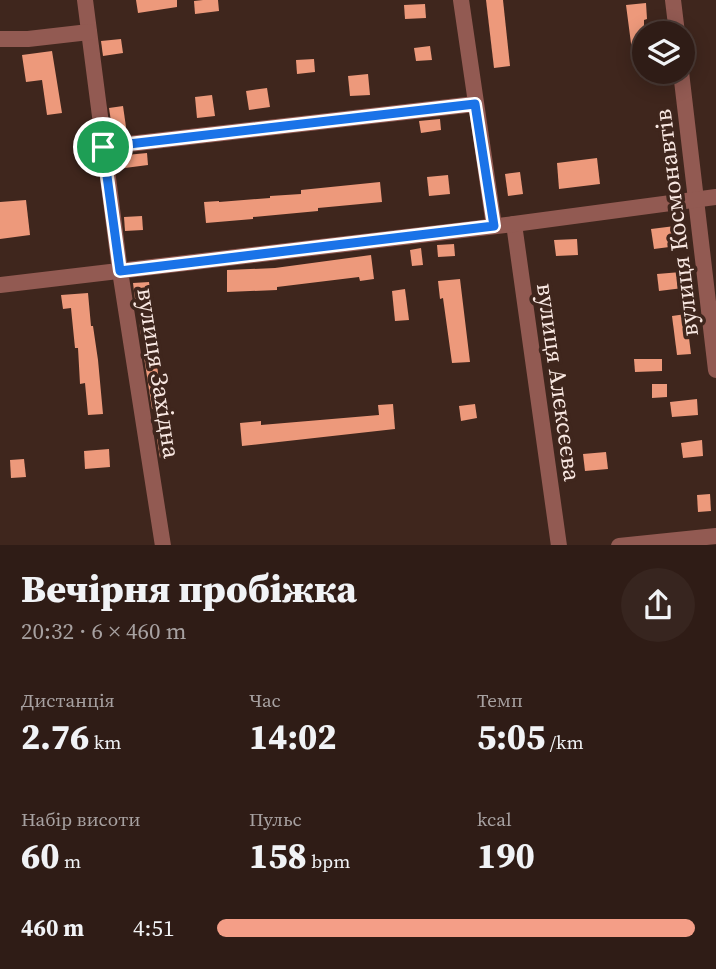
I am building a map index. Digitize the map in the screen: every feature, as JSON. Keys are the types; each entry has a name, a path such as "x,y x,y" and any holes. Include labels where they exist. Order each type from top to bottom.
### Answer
{"street":[{"name":"вулиця Західна","path":"85,0 120,271 163,545"},
{"path":"461,0 494,226"},
{"path":"673,0 676,21"},
{"path":"0,39 28,39 89,32"},
{"name":"вулиця Космонавтів","path":"682,84 716,370"},
{"path":"103,147 475,104"},
{"path":"0,285 514,224 716,197"},
{"name":"вулиця Алєксєєва","path":"514,224 559,545"},
{"path":"618,545 716,536"}],"building":[{"path":"136,0 177,0 177,7 138,13"},
{"path":"218,0 219,11 195,14 194,1"},
{"path":"486,0 503,0 510,66 494,68"},
{"path":"646,3 647,19 632,21 632,51 626,5"},
{"path":"425,4 426,18 405,19 404,5"},
{"path":"121,39 123,53 103,56 101,41"},
{"path":"430,46 432,60 416,61 414,48"},
{"path":"52,51 62,113 47,115 42,80 26,82 22,55"},
{"path":"314,59 315,72 297,74 296,60"},
{"path":"368,74 370,95 350,96 348,76"},
{"path":"267,88 270,107 249,110 246,91"},
{"path":"212,95 215,116 197,118 195,97"},
{"path":"123,106 127,134 113,135 109,108"},
{"path":"440,119 441,130 421,133 419,121"},
{"path":"147,153 148,165 117,169 116,156"},
{"path":"597,158 600,184 559,189 557,163"},
{"path":"520,172 523,194 508,196 505,174"},
{"path":"448,175 450,194 429,196 427,177"},
{"path":"380,182 382,202 206,223 204,202 270,198 301,194 301,190"},
{"path":"26,200 30,235 0,239 0,202"},
{"path":"142,216 143,230 125,231 124,217"},
{"path":"675,226 677,246 654,249 651,229"},
{"path":"577,239 578,255 556,256 554,240"},
{"path":"454,244 455,256 438,257 437,245"},
{"path":"421,248 423,265 412,266 410,250"},
{"path":"371,255 374,279 360,281 359,277 277,287 277,290 227,292 227,270 275,268"},
{"path":"681,272 683,288 659,291 657,274"},
{"path":"460,279 470,362 452,363 438,281"},
{"path":"149,282 151,297 135,299 133,283"},
{"path":"405,289 409,320 395,321 392,291"},
{"path":"88,293 103,414 88,415 85,383 80,384 78,348 75,348 71,308 63,309 61,295"},
{"path":"686,314 691,354 677,355 672,316"},
{"path":"152,320 154,334 141,335 139,321"},
{"path":"156,356 165,407 152,409 144,357"},
{"path":"634,359 662,359 662,371 635,372"},
{"path":"652,384 667,384 667,397 652,398"},
{"path":"697,399 698,415 672,417 670,402"},
{"path":"393,404 395,429 242,446 240,423 261,421 261,425 379,415 378,405"},
{"path":"475,404 477,418 461,421 459,406"},
{"path":"169,438 171,457 160,458 157,439"},
{"path":"702,440 703,456 683,458 681,443"},
{"path":"109,449 110,467 85,469 84,451"},
{"path":"606,452 608,469 585,471 583,454"},
{"path":"24,459 26,477 11,478 10,460"},
{"path":"710,494 711,511 698,512 697,495"}],"route":[{"path":"475,104 494,226 120,271 103,147 475,104"}]}
